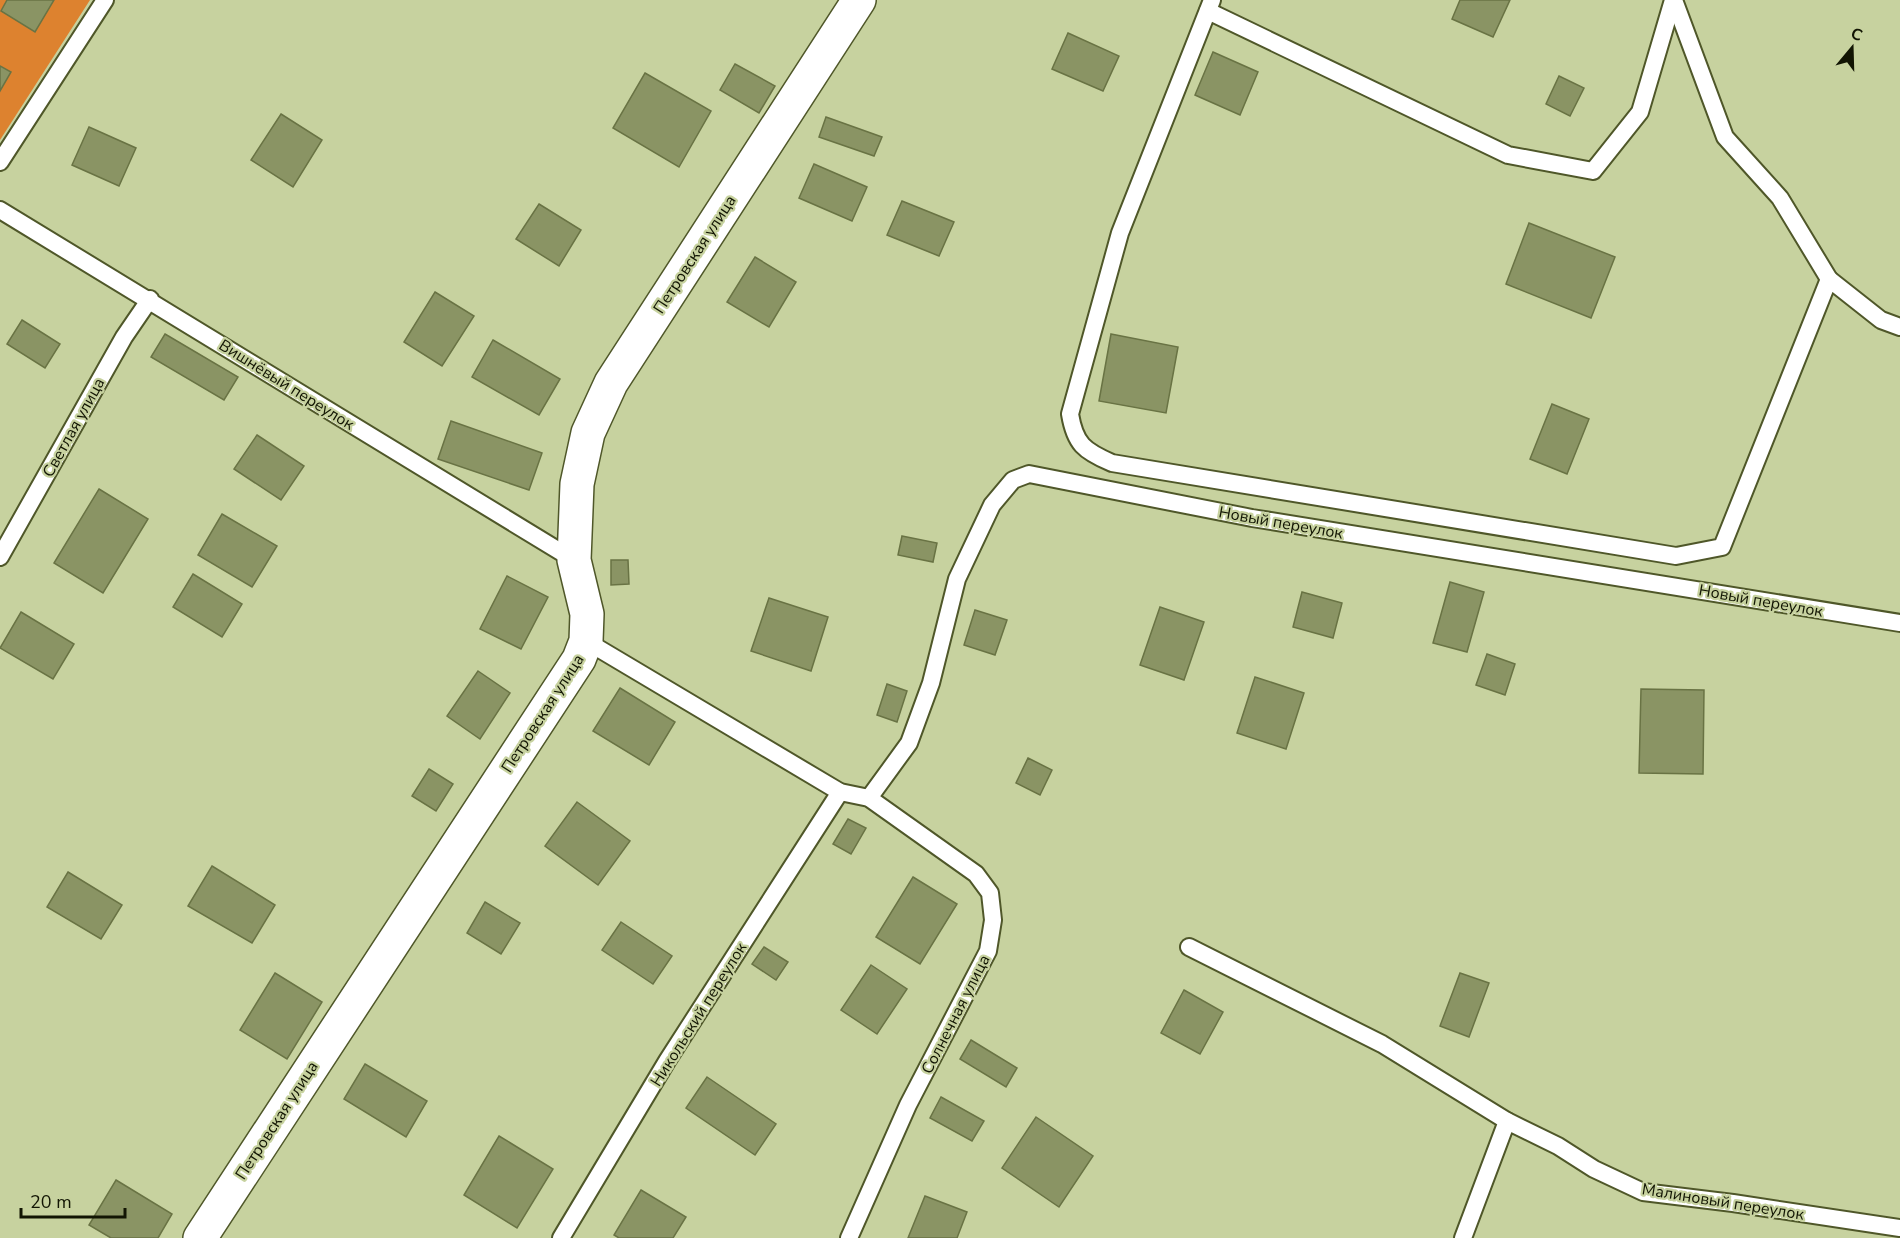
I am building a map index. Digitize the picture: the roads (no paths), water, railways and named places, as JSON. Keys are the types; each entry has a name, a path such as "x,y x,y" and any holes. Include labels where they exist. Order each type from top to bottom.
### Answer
{"street":[{"name":"Петровская улица","path":"200,1238 579,659 586,641 587,614 574,560 577,484 588,433 611,383 859,0"}],"lane":[{"path":"0,162 105,0"},
{"path":"1673,0 1640,112 1593,171 1508,155 1210,5 1120,233 1070,414 1074,437 1092,454 1112,463 1676,556 1722,547 1829,279"},
{"path":"1673,0 1725,137 1780,198 1829,279 1881,320 1900,327"},
{"name":"Вишнёвый переулок","path":"0,210 150,299 574,560"},
{"name":"Светлая улица","path":"0,557 124,337 150,299"},
{"name":"Новый переулок","path":"869,798 909,743 931,683 957,579 992,505 1013,480 1029,474 1252,518 1900,623"},
{"path":"586,641 840,792 869,798"},
{"name":"Никольский переулок","path":"561,1238 667,1061 840,792"},
{"name":"Солнечная улица","path":"849,1238 908,1105 988,951 993,920 990,892 976,874 869,798"},
{"name":"Малиновый переулок","path":"1189,947 1382,1044 1507,1121 1558,1146 1594,1169 1643,1192 1900,1228"},
{"path":"1463,1238 1507,1121"}]}
